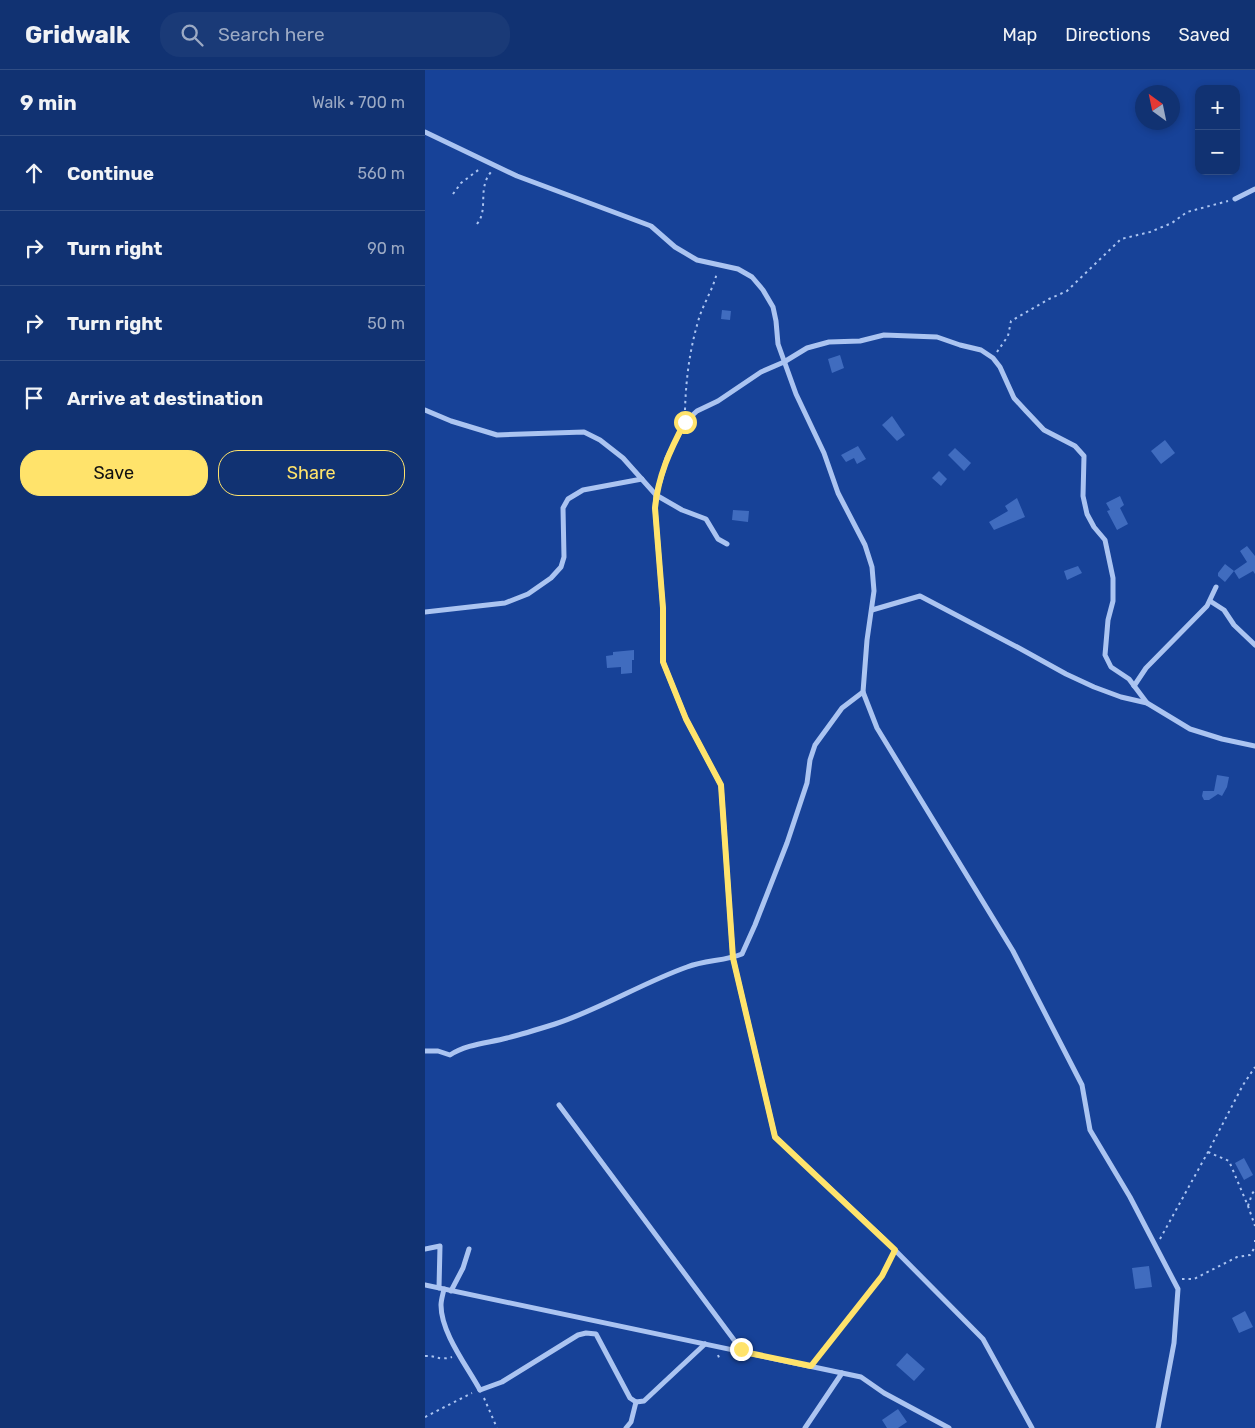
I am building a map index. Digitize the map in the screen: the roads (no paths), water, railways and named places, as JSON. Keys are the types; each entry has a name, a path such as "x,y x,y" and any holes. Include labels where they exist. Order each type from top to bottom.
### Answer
{"street":[{"path":"425,132 517,176 651,226 675,247 697,260 738,269 752,276 773,307 778,344 796,394 824,453 838,493 865,545 873,567 874,591 863,692 877,728 1013,951 1082,1085 1090,1130 1176,1282 1178,1289 1174,1343 1158,1428"},
{"path":"1235,199 1255,189"},
{"path":"1032,1428 983,1339 895,1250 775,1137 733,958 721,785 686,719 663,662 663,608 655,508 656,495 667,458 685,422 697,411 718,401 761,372 784,362 807,348 829,342 860,341 885,335 937,337 960,346 981,350 993,358 1000,367 1014,398 1044,430 1075,446 1084,456 1083,496 1087,514 1093,527 1105,540 1113,578 1113,600 1108,620 1105,655 1111,667 1129,679 1147,703"},
{"path":"425,410 451,421 497,435 584,432 600,440 623,458 656,495 682,510 706,519 718,539 727,544"},
{"path":"425,612 505,603 528,594 551,578 561,567 564,557 563,508 568,499 583,490 642,480"},
{"path":"1134,686 1146,668 1207,606 1216,587"},
{"path":"872,610 920,596 1066,674 1121,697 1147,703 1190,729 1222,739 1255,746"},
{"path":"1210,601 1224,610 1234,625 1255,645"},
{"path":"425,1051 438,1051 450,1055 462,1048 477,1046 528,1032 589,1012 618,996 687,967 712,960 733,958 742,954 790,835 807,783 810,760 815,745 842,708 863,692"},
{"path":"559,1105 744,1352"},
{"path":"425,1249 440,1246 441,1305 444,1320 459,1354 480,1390 502,1382 578,1335 586,1333 596,1334 630,1398 636,1402 644,1401 705,1344"},
{"path":"451,1291 463,1268 469,1249"},
{"path":"425,1285 861,1377 884,1393 949,1428"},
{"path":"805,1428 842,1373"},
{"path":"625,1428 631,1422 636,1402"}]}
